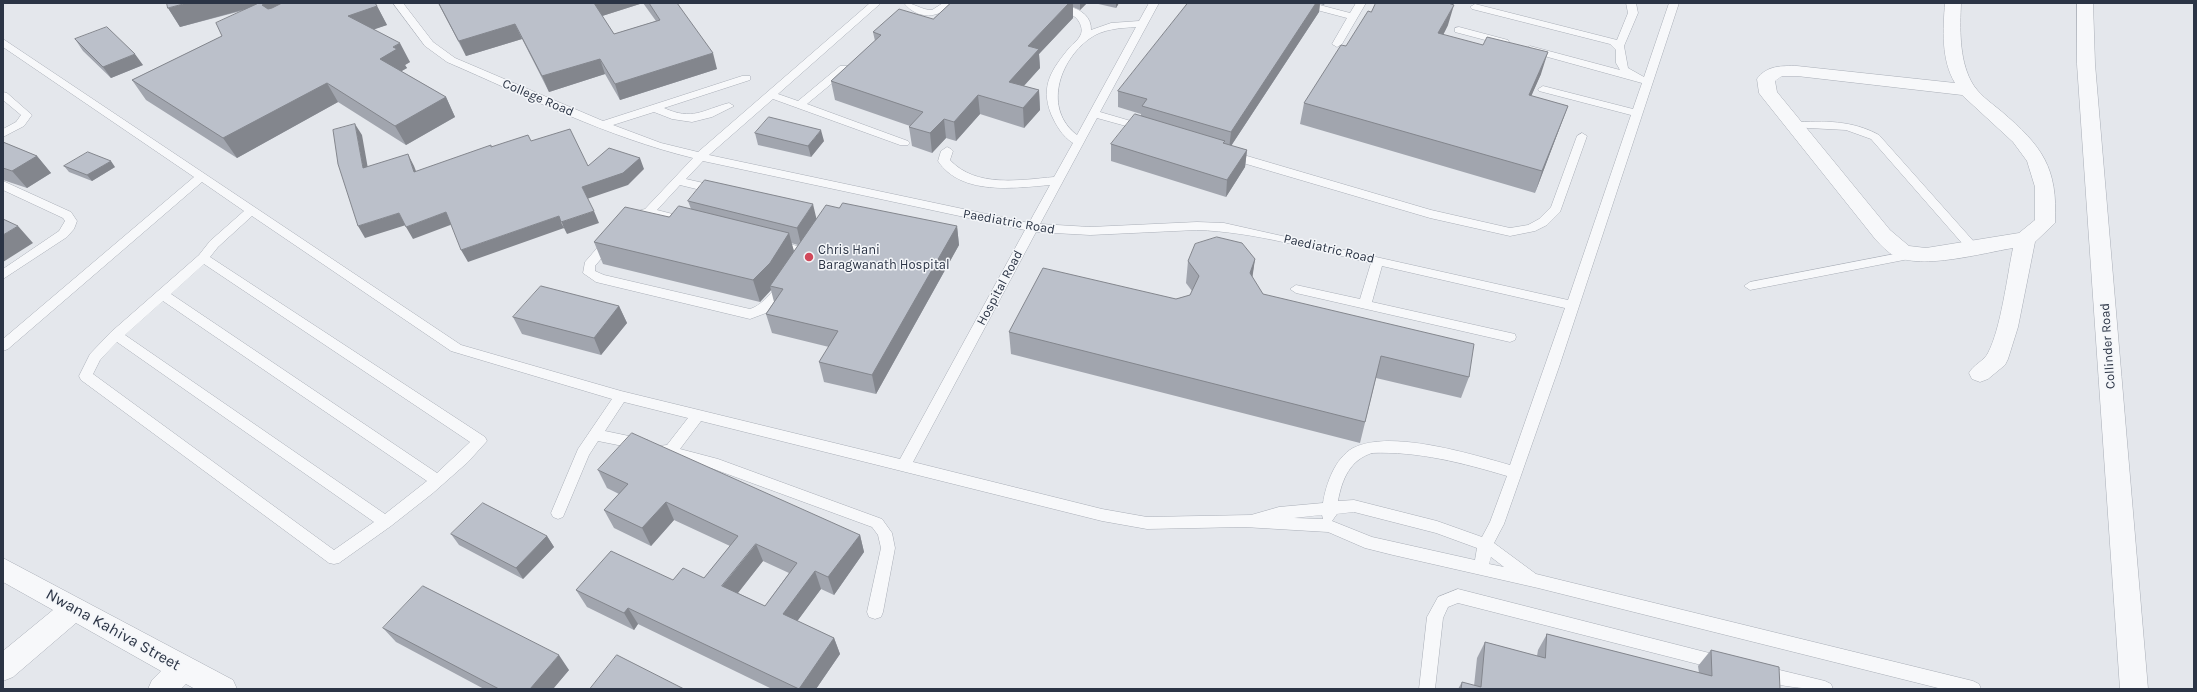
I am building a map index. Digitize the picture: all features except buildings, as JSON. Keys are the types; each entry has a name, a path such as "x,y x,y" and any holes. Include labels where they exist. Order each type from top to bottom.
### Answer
{"street":[{"path":"1953,3 1952,36 1954,54 1962,81 1967,90 2032,151 2040,165 2048,199 2045,223 2025,239 1926,255 1910,255 1896,249 1883,235 1766,89 1766,80 1774,73 1797,71 1967,90"},
{"name":"Collinder Road","path":"2084,3 2086,64 2134,689"},
{"path":"1980,373 1997,359 2007,327 2025,239"},
{"name":"Nwana Kahiva Street","path":"3,568 183,669 223,689"},
{"path":"3,668 75,608"},
{"path":"162,689 183,669"}],"lane":[{"name":"College Road","path":"398,3 423,37 442,54 602,125 658,146 700,157"},
{"path":"649,212 700,157 876,3"},
{"path":"909,3 912,7 930,14 937,12 948,3"},
{"path":"1037,3 1083,16 1087,26 1086,36"},
{"name":"Hospital Road","path":"903,467 1154,3"},
{"path":"1301,3 1353,17"},
{"path":"1337,44 1361,3"},
{"path":"1619,46 1633,13 1631,3"},
{"path":"1481,569 1485,545 1497,524 1553,364 1674,3"},
{"path":"1475,7 1603,39 1619,46 1621,49 1622,64 1630,76"},
{"path":"1080,142 1065,132 1051,94 1054,80 1059,70 1078,43 1086,36 1111,26 1142,24"},
{"path":"1459,30 1648,81"},
{"path":"3,42 456,348 621,396 1102,516 1140,522 1192,523 1244,521 1329,526 1370,543 1538,581 1973,689"},
{"path":"799,106 844,68"},
{"path":"602,125 746,78"},
{"path":"1543,89 1637,113"},
{"path":"3,95 27,115 20,124 3,134"},
{"path":"770,95 904,143"},
{"path":"654,108 673,117 687,120 699,118 730,106"},
{"path":"1094,114 1151,131"},
{"path":"1794,125 1839,125 1862,129 1875,137 1972,247"},
{"path":"1218,151 1430,214 1510,232 1531,228 1543,222 1556,209 1582,136"},
{"path":"947,151 944,161 949,169 957,174 977,181 1020,184 1058,180"},
{"name":"Paediatric Road","path":"700,157 1032,228 1090,232 1176,227 1224,227 1378,260 1572,305"},
{"path":"3,346 202,176"},
{"path":"677,182 729,193"},
{"path":"3,185 67,215 71,221 68,229 63,234 3,275"},
{"path":"203,258 480,441 464,457 386,522 334,558 86,376 95,357 116,335 203,258 214,244 252,210"},
{"path":"805,252 649,212 634,216 626,222 589,265 589,273 600,279 750,314 762,310 772,300 805,252 813,240"},
{"path":"1750,286 1910,255"},
{"path":"1365,304 1378,260"},
{"path":"1296,289 1510,337"},
{"path":"162,294 436,480"},
{"path":"116,335 386,522"},
{"path":"558,512 583,454 621,396"},
{"path":"670,452 698,415"},
{"path":"595,435 645,444 713,463 877,523 885,533 888,548 875,612"},
{"path":"1329,526 1333,491 1344,464 1357,452 1373,447 1406,448 1483,463 1514,472"},
{"path":"1244,521 1279,513 1330,509 1344,506 1364,508 1437,527 1485,545 1538,581"},
{"path":"1427,689 1435,617 1443,602 1458,596 1733,666"},
{"path":"1749,670 1825,689"}],"place":[{"name":"Chris Hani Baragwanath Hospital","path":"809,257"}]}
